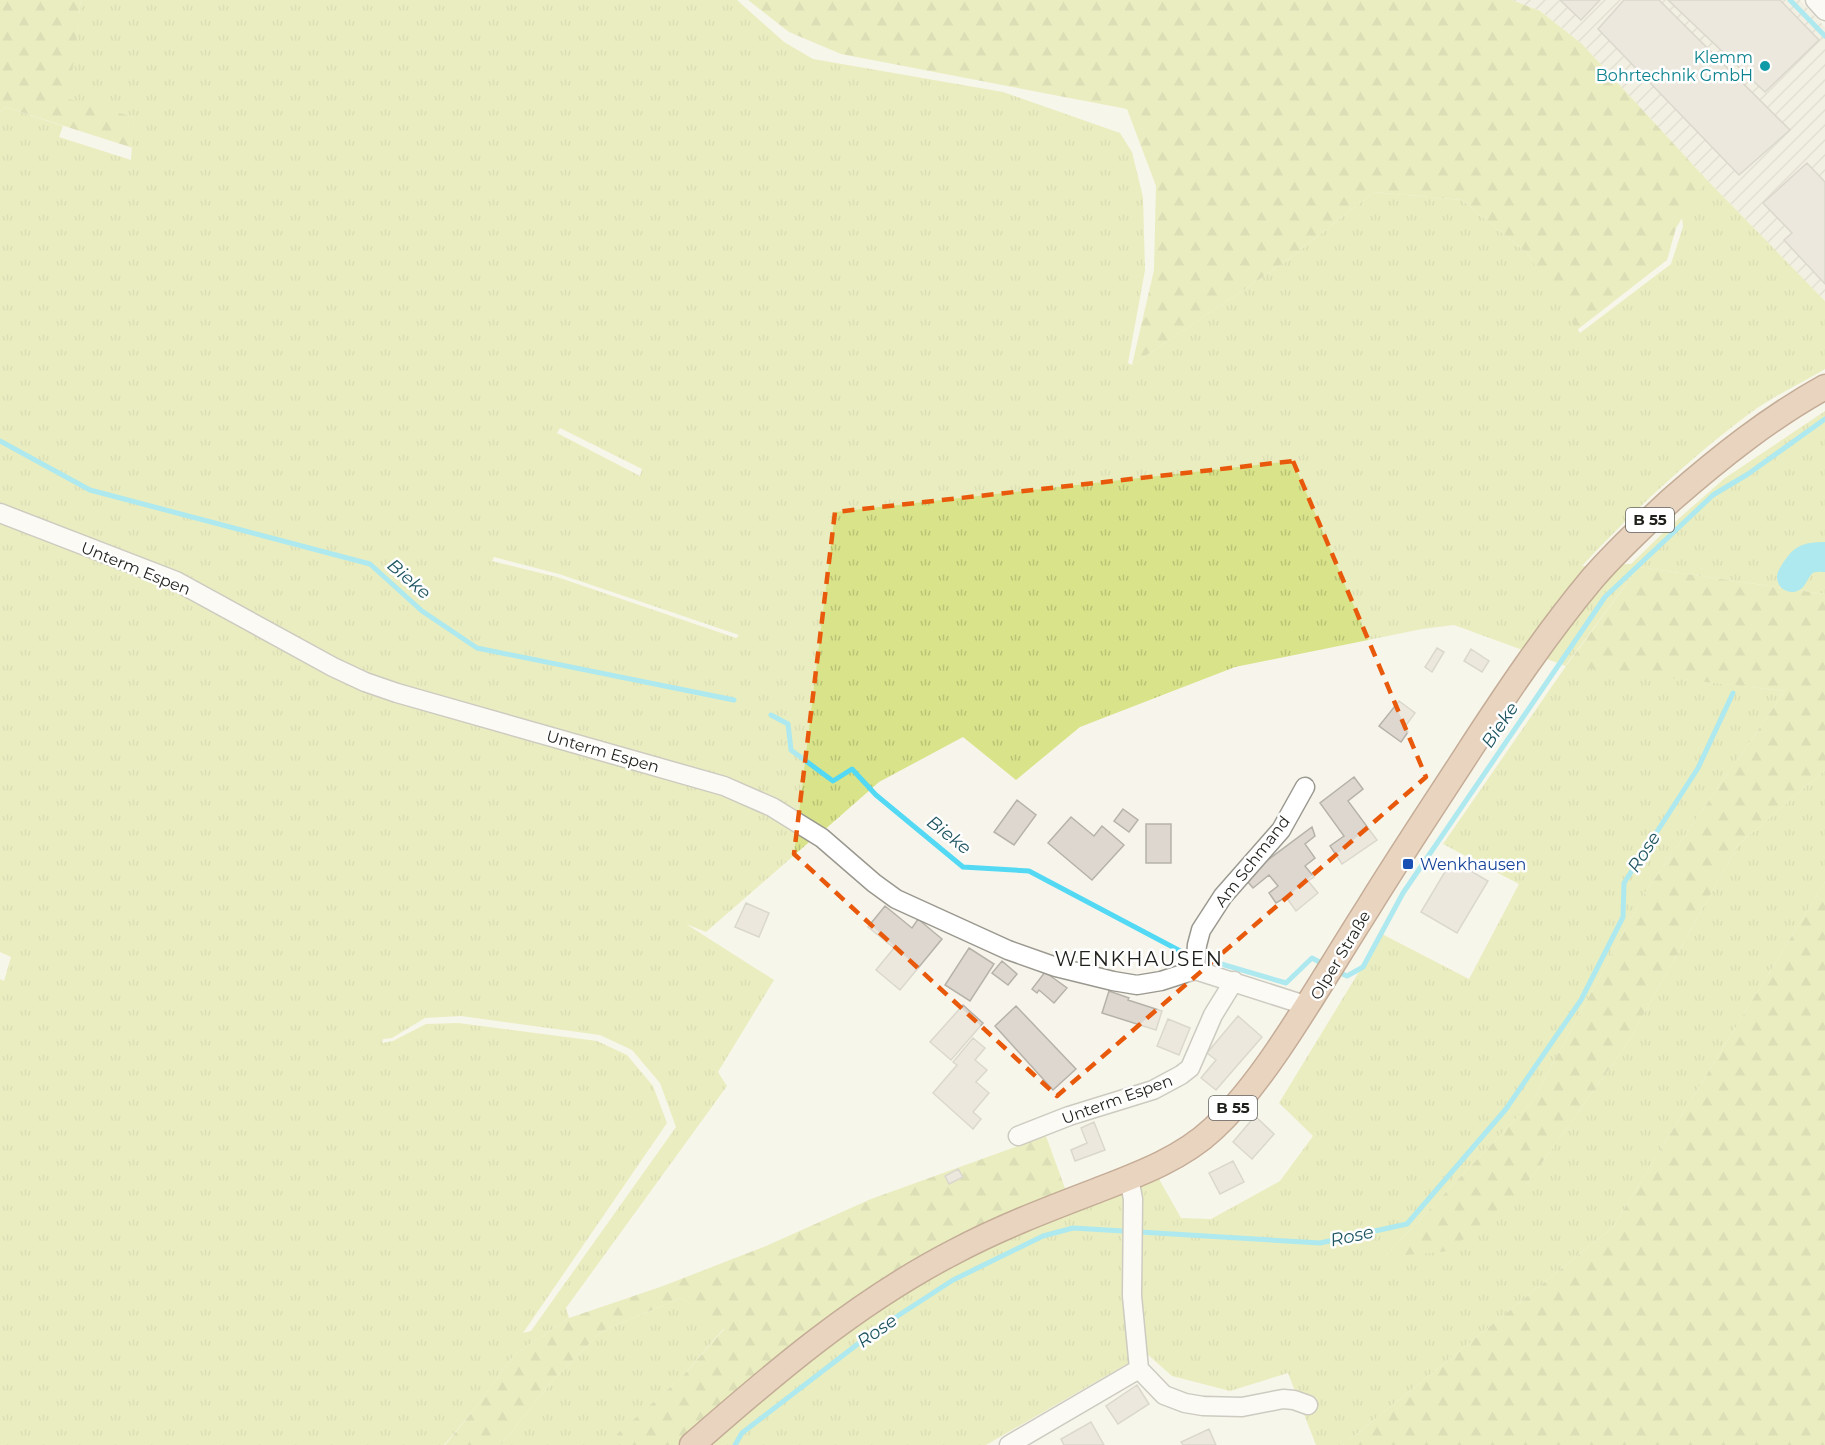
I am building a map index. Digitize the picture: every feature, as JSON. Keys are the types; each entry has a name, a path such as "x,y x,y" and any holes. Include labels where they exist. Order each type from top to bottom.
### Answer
{"main road":[{"name":"Olper Straße","path":"1128,1178 1177,1155 1210,1132 1251,1087 1308,1006 1401,855 1509,690 1593,578 1640,529 1726,453 1763,426 1825,387"},
{"name":"B 55","path":"692,1445 755,1390 818,1340 892,1287 954,1252 1012,1224 1128,1178"}],"street":[{"path":"1815,0 1825,11"},
{"name":"Unterm Espen","path":"0,513 176,581 333,667 365,682 724,786 772,807 822,838 896,899 1008,950 1056,967 1137,985 1161,981 1195,970"},
{"name":"Am Schmand","path":"1195,970 1197,945 1204,925 1223,896 1281,830 1305,786"},
{"path":"1195,970 1308,1006"},
{"name":"Unterm Espen","path":"1017,1136 1069,1116 1153,1090 1181,1075 1190,1068 1213,1015 1234,981"},
{"path":"1128,1178 1134,1213 1132,1305 1139,1369 1164,1395 1185,1403 1242,1407 1272,1401 1294,1400 1308,1405"},
{"path":"1009,1445 1139,1369"}],"highlighted area":[{"path":"1293,461 1426,777 1057,1096 794,854 835,512"}],"shaded area":[{"path":"1512,0 1800,0 1825,27 1825,301 1706,179 1582,44 1540,11"}],"green space":[{"path":"0,0 81,0 69,99 134,117 133,148 5,107 0,112"},
{"path":"81,0 737,0 784,42 813,59 1003,92 1120,133 1132,152 1143,197 1145,270 1128,363 1132,365 1285,262 1374,192 1462,200 1527,253 1580,333 1671,264 1683,227 1682,217 1706,179 1825,301 1825,369 1762,405 1707,447 1643,504 1582,566 1631,564 1725,478 1825,411 1825,594 1639,567 1566,665 1785,691 1645,893 1532,1102 1385,1256 1526,1185 1627,1044 1738,845 1825,770 1825,882 1613,1227 1343,1445 1316,1445 1288,1373 1230,1391 1172,1376 1146,1353 986,1445 676,1445 801,1340 1066,1191 1146,1156 1181,1218 1211,1219 1280,1181 1313,1136 1279,1103 1382,934 1469,979 1519,884 1443,844 1566,666 1454,625 1422,629 1235,667 1080,727 1016,780 963,737 879,782 822,832 787,805 771,797 400,691 0,511 0,112 5,107 63,126 59,137 131,160 134,117 68,100","holes":["560,428 642,469 640,476 557,433","494,557 559,574 739,635 736,638 557,577 492,561"]},
{"path":"748,0 1512,0 1540,11 1582,44 1706,179 1676,228 1667,260 1577,330 1527,253 1462,200 1374,192 1285,262 1132,365 1154,270 1156,186 1127,109 841,54 789,32"},
{"path":"0,519 173,584 328,672 779,812 815,837 706,932 686,924 774,980 718,1072 727,1086 566,1308 569,1318 514,1355 474,1410 444,1445 0,1445 0,979 4,981 11,957 0,952","holes":["461,1016 600,1035 632,1050 660,1083 676,1127 531,1331 523,1333 667,1123 653,1086 627,1055 597,1041 458,1023 426,1024 393,1041 382,1043 383,1039 392,1038 425,1018"]},
{"path":"1639,567 1825,594 1825,770 1738,845 1627,1044 1526,1185 1450,1251 1384,1257 1532,1102 1645,893 1785,691 1566,666"},
{"path":"1825,882 1825,1445 1343,1445 1613,1227"},
{"path":"1046,1136 1066,1191 801,1340 676,1445 623,1445 617,1434 681,1378 724,1329 681,1298 602,1331 555,1378 501,1445 445,1445 514,1355 569,1318 663,1286 766,1246 871,1199"},
{"path":"681,1298 724,1328 681,1378 618,1434 623,1445 501,1445 555,1378 602,1331"}],"building":[{"path":"1560,0 1600,0 1581,20"},
{"path":"1624,0 1659,0 1790,130 1739,175 1598,29"},
{"name":"Klemm Bohrtechnik GmbH","path":"1668,0 1780,0 1819,40 1765,92"},
{"path":"1807,163 1825,182 1825,284 1784,240 1792,233 1763,203"},
{"path":"1437,648 1444,652 1432,672 1425,667"},
{"path":"1471,649 1489,661 1482,672 1464,661"},
{"path":"1399,701 1415,713 1404,728 1408,732 1401,742 1379,726"},
{"path":"1354,777 1363,789 1348,801 1377,840 1342,864 1330,846 1344,836 1320,803"},
{"path":"1017,800 1036,815 1014,845 994,832"},
{"path":"1123,809 1138,820 1129,832 1114,821"},
{"path":"1071,817 1094,836 1102,826 1124,845 1092,880 1048,843"},
{"path":"1146,824 1171,824 1171,863 1146,863"},
{"path":"1312,827 1315,836 1305,844 1315,858 1305,866 1314,877 1308,881 1318,893 1296,911 1286,897 1276,903 1269,893 1278,886 1269,875 1253,888 1247,881 1261,865"},
{"path":"1452,860 1488,881 1457,933 1421,912"},
{"path":"746,903 769,913 759,937 735,927"},
{"path":"885,906 912,928 918,919 942,939 900,990 876,970 894,948 868,927"},
{"path":"969,948 994,964 970,1001 945,985"},
{"path":"1002,961 1017,974 1008,985 992,973"},
{"path":"1045,972 1067,988 1054,1003 1039,990 1037,993 1032,989"},
{"path":"1109,991 1162,1011 1156,1030 1102,1013"},
{"path":"963,1005 983,1023 951,1060 930,1042"},
{"path":"1016,1006 1076,1069 1053,1090 995,1026"},
{"path":"1238,1016 1262,1037 1216,1090 1201,1078 1216,1060 1207,1053"},
{"path":"1168,1019 1190,1028 1179,1055 1157,1046"},
{"path":"973,1038 985,1048 975,1060 987,1070 976,1082 989,1093 973,1112 981,1119 973,1129 933,1093 957,1065 953,1062"},
{"path":"1255,1116 1274,1134 1252,1159 1233,1142"},
{"path":"1094,1122 1105,1150 1075,1161 1071,1150 1087,1143 1081,1128"},
{"path":"1233,1161 1244,1182 1220,1194 1209,1173"},
{"path":"958,1169 963,1177 949,1184 945,1176"},
{"path":"1137,1385 1149,1404 1118,1424 1106,1406"},
{"path":"1091,1422 1104,1445 1064,1445 1061,1439"},
{"path":"1209,1429 1216,1445 1183,1445 1181,1442"}],"waterway":[{"path":"1790,0 1825,36"},
{"name":"Bieke","path":"1336,971 1347,976 1363,967 1403,893 1605,597 1713,495 1748,474 1825,419"},
{"name":"Bieke","path":"0,441 90,490 370,564 422,611 477,648 734,700"},
{"name":"Rose","path":"1792,577 1804,561 1813,557 1825,557"},
{"name":"Rose","path":"735,1445 742,1433 876,1330 953,1280 1043,1236 1073,1228 1320,1243 1407,1224 1506,1109 1581,1000 1623,917 1624,883 1698,768 1733,693"},
{"name":"Bieke","path":"771,715 788,724 791,750 833,781 852,769 876,795 963,867 1029,871 1184,953"},
{"name":"Bieke","path":"1211,961 1286,983 1312,958 1325,965"}],"place":[{"name":"Klemm Bohrtechnik GmbH","path":"1765,66"},
{"name":"Wenkhausen","path":"1408,864"}],"district":[{"name":"WENKHAUSEN","path":"1139,959"}]}
